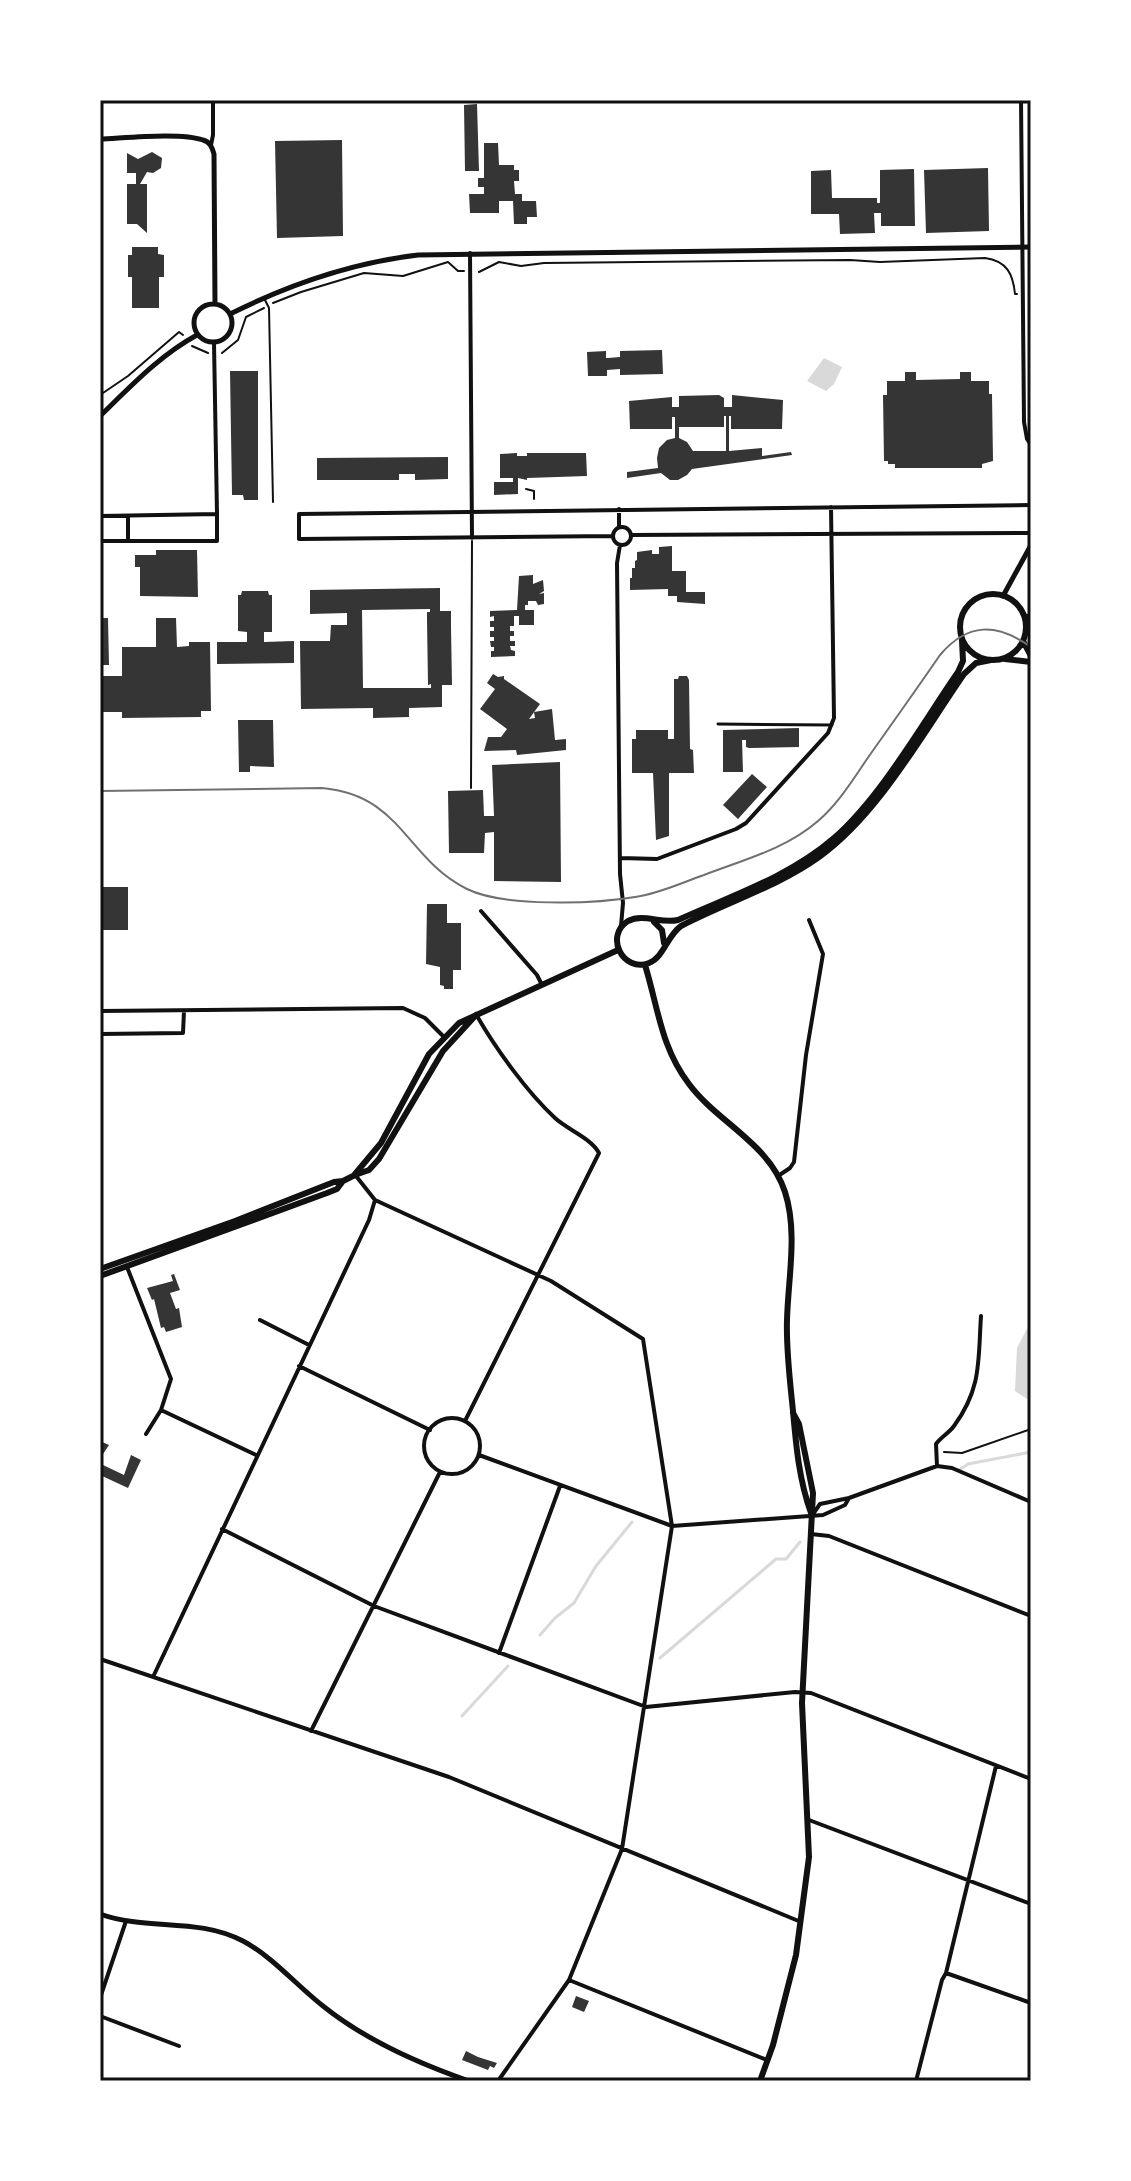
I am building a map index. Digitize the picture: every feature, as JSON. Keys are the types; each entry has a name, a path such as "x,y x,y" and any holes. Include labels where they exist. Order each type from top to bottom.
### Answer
{"main road":[{"path":"1031,656 1023,641 1027,616 1016,604 1003,596 983,596 967,607 960,624 963,661 958,672 867,803 834,838 795,866 767,881 678,920 637,918 620,929 617,935 618,950 627,961 645,965 658,958 664,945 681,926 798,871 839,841 872,807 964,674 976,663 1001,659 1031,662"},
{"path":"962,640 974,654 991,660"},
{"path":"1001,659 1010,655 1023,641"},
{"path":"651,920 662,930 664,945"},
{"path":"355,1175 381,1143 429,1054 459,1023 618,950"},
{"path":"645,965 659,1026 679,1069 691,1087 760,1152 778,1176 785,1191 791,1226 786,1330 793,1431 812,1516 802,1692 809,1857 796,1955 760,2081"},
{"path":"100,1269 369,1170 379,1159 443,1051 476,1015"},
{"path":"100,1276 327,1193 337,1189 343,1181"}],"street":[{"path":"213,100 211,145 214,154 215,304"},
{"path":"1021,100 1024,422 1031,445"},
{"path":"100,139 189,137 211,145"},
{"path":"230,314 321,274 369,262 418,255 1031,247"},
{"path":"470,253 472,538"},
{"path":"215,304 230,314 232,326 226,338 214,343 197,335 193,324 196,313 204,306 215,304"},
{"path":"100,416 137,379 197,335"},
{"path":"100,541 217,541 214,343"},
{"path":"613,536 299,539 299,514 1031,505"},
{"path":"621,858 657,859 736,829 795,769 832,725 831,507"},
{"path":"619,509 619,527"},
{"path":"100,516 217,514"},
{"path":"128,516 128,541"},
{"path":"620,929 623,909 617,563 620,545 613,536 614,530 619,527 627,528 631,535"},
{"path":"631,535 1031,533"},
{"path":"620,545 627,544 631,535"},
{"path":"1003,596 1031,545"},
{"path":"718,724 832,725"},
{"path":"481,911 537,975 542,985"},
{"path":"778,1176 794,1162 806,1055 823,954 809,920"},
{"path":"100,1011 403,1008 425,1018 444,1037"},
{"path":"100,1034 183,1033 184,1010"},
{"path":"465,1421 599,1153 595,1145 554,1117 526,1085 476,1015"},
{"path":"355,1175 375,1200 551,1281 643,1339 672,1526 622,1849 569,1980 498,2081"},
{"path":"153,1677 369,1220 375,1200"},
{"path":"127,1267 171,1379 161,1410 146,1434"},
{"path":"937,1466 936,1444 952,1429 978,1379 981,1316"},
{"path":"260,1320 309,1345"},
{"path":"299,1366 430,1430"},
{"path":"161,1410 256,1455"},
{"path":"444,1419 465,1421 478,1435 479,1455 474,1465 466,1471 440,1472 429,1462 425,1439 430,1430 444,1419"},
{"path":"479,1455 672,1526 823,1515 845,1505 849,1498"},
{"path":"812,1516 820,1504 849,1498 937,1466 952,1468 1031,1502"},
{"path":"311,1731 440,1472"},
{"path":"499,1653 560,1485"},
{"path":"222,1529 374,1606 646,1707 811,1693 1031,1779"},
{"path":"811,1534 829,1536 1031,1616"},
{"path":"100,1659 449,1777 802,1922"},
{"path":"916,2081 946,1973 996,1766"},
{"path":"809,1820 1031,1904"},
{"path":"100,1914 126,1921 196,1925 223,1932 253,1947 336,2016 418,2062 469,2081"},
{"path":"100,1998 126,1921"},
{"path":"946,1973 1031,2003"},
{"path":"569,1980 767,2060"},
{"path":"100,2016 179,2046"}],"lane":[{"path":"264,297 268,306 273,502"},
{"path":"471,788 472,538"}],"path":[{"path":"100,395 128,376 179,332 200,351 222,353 240,336 246,317 301,292 364,273 396,277 448,262 458,271 478,272 499,262 521,266 794,260 895,262 985,258 1009,268 1015,294 1023,294"},
{"path":"526,489 534,491 534,499"},
{"path":"944,1452 962,1453 1031,1429"}],"shaded area":[{"path":"824,358 842,367 834,384 826,391 807,381"},
{"path":"1031,1321 1031,1398 1027,1399 1015,1391 1017,1348"}],"building":[{"path":"477,104 479,171 465,171 464,105"},
{"path":"342,140 343,236 277,238 275,141"},
{"path":"484,143 498,143 499,165 514,165 514,170 519,170 519,181 514,181 515,194 522,194 522,201 536,201 537,217 527,217 527,224 514,224 513,201 499,201 499,213 470,213 469,194 484,194 484,187 478,187 478,178 484,178"},
{"path":"152,152 162,158 161,168 153,173 147,172 140,184 147,184 147,233 137,224 127,224 127,184 136,184 136,173 127,173 127,153 138,159"},
{"path":"988,168 989,231 926,233 924,170"},
{"path":"914,169 915,226 881,226 881,213 874,213 875,233 840,234 839,214 811,214 811,171 831,170 832,198 877,198 877,203 880,203 880,170"},
{"path":"132,247 158,247 158,254 164,255 164,277 159,277 159,308 132,308 128,255 132,255"},
{"path":"662,350 663,374 620,375 620,369 607,370 607,376 588,376 587,352 606,351 608,358 620,357 620,351"},
{"path":"230,371 258,371 258,500 244,500 243,495 232,495"},
{"path":"905,372 916,372 916,380 960,379 960,372 971,372 971,381 989,381 993,461 982,464 982,468 895,468 895,464 884,461 883,395 887,395 887,381 905,381"},
{"path":"719,395 724,398 724,407 732,407 732,395 783,400 782,429 731,429 729,416 729,451 762,448 762,456 791,452 792,455 692,469 678,480 670,480 661,473 627,478 627,472 658,468 659,448 667,440 675,438 675,417 672,417 672,429 630,429 629,401 672,397 672,407 679,407 679,396","holes":["726,416 726,451 693,451 687,442 679,438 679,427 724,427"]},
{"path":"517,453 517,456 527,456 527,453 586,453 587,476 518,478 518,494 494,495 494,482 513,482 513,478 500,478 500,454"},
{"path":"448,457 448,479 415,480 415,474 399,474 399,480 317,480 317,458"},
{"path":"672,546 672,571 686,571 686,592 705,592 705,604 677,602 677,596 668,596 668,589 630,590 637,552 652,550 652,554 659,554 659,547"},
{"path":"156,550 197,550 198,597 140,596 140,567 135,567 135,555 156,555"},
{"path":"533,575 533,584 543,580 544,591 539,594 544,593 544,604 528,601 525,605 525,610 534,610 534,625 519,625 519,616 514,616 514,626 510,626 510,631 514,631 514,636 510,636 510,641 515,641 515,646 510,646 515,656 491,657 494,647 491,647 490,641 494,641 494,637 490,637 490,631 494,631 494,627 490,627 490,621 494,621 494,616 490,617 490,611 517,610 519,576"},
{"path":"440,588 440,611 451,611 452,685 442,685 442,707 409,708 409,717 373,718 373,708 301,709 300,641 330,641 331,625 347,625 347,613 310,614 310,590","holes":["430,609 427,612 427,620 428,685 431,684 431,688 363,688 362,610"]},
{"path":"242,591 268,591 272,595 272,632 264,632 264,642 294,641 294,663 217,664 217,642 247,642 247,632 238,631 238,595"},
{"path":"100,618 108,618 109,665 100,665"},
{"path":"156,618 176,618 177,647 189,646 189,642 210,642 211,711 201,711 201,717 122,718 122,712 100,712 100,676 122,676 122,647 156,647"},
{"path":"493,674 504,676 540,704 534,712 552,709 555,740 566,739 566,750 517,755 516,750 484,751 488,737 501,737 507,729 480,709 495,689 487,683"},
{"path":"687,676 689,680 690,749 693,750 694,773 669,773 669,836 656,840 653,773 632,773 632,739 636,739 636,730 668,730 668,739 674,739 674,679"},
{"path":"238,720 273,720 274,767 250,766 250,772 239,772"},
{"path":"799,728 799,747 749,748 746,747 746,740 742,740 743,772 723,772 723,730"},
{"path":"560,762 561,882 494,881 494,832 485,833 484,853 449,853 448,791 483,790 484,816 494,816 492,765"},
{"path":"752,774 767,787 738,819 723,805"},
{"path":"100,887 128,887 128,930 100,930"},
{"path":"427,904 447,904 447,923 461,923 461,970 453,970 453,989 444,989 440,985 440,967 426,964"},
{"path":"174,1274 180,1290 170,1293 176,1309 179,1308 182,1327 166,1332 164,1327 161,1328 154,1299 147,1288 173,1281 171,1275"},
{"path":"100,1441 109,1445 100,1465"},
{"path":"131,1455 141,1460 128,1488 100,1475 100,1466 103,1465 124,1475"},
{"path":"576,1996 589,2001 584,2012 572,2007"},
{"path":"466,2051 497,2063 488,2070 462,2060"}],"waterway":[{"path":"959,1470 968,1464 1031,1452"},
{"path":"540,1635 574,1603 596,1566 632,1522"},
{"path":"660,1658 776,1559 786,1559 800,1542"},
{"path":"462,1716 508,1666"}],"tram line":[{"path":"100,791 322,788 349,793 370,802 387,815 446,876 483,895 549,902 635,897 670,888 764,853 806,831 844,792 940,655 961,636 995,630 1031,647"}]}
